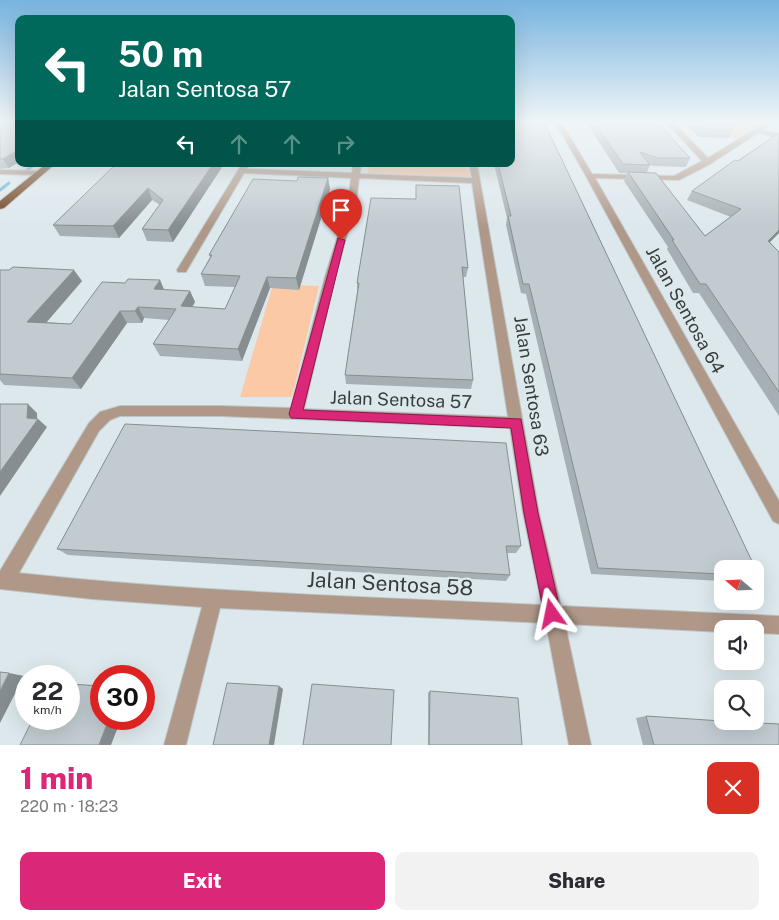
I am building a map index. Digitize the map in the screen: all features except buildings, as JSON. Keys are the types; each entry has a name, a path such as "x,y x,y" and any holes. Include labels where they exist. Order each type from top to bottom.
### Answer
{"highway":[{"path":"0,206 47,167"}],"street":[{"name":"Jalan Sentosa 64","path":"579,157 779,516"},
{"path":"702,157 707,162"},
{"path":"590,176 676,178 716,157"},
{"path":"182,270 244,167 355,176 477,181"},
{"path":"296,414 330,277 352,203 356,167"},
{"name":"Jalan Sentosa 63","path":"474,167 531,513 552,614 576,713 580,745"},
{"path":"0,172 36,176"},
{"path":"0,178 36,176"},
{"name":"Jalan Sentosa 57","path":"3,580 94,427 105,416 120,411 221,411 516,423"},
{"name":"Jalan Sentosa 58","path":"3,580 92,590 213,599 779,625"},
{"path":"175,745 213,599"}],"shaded area":[{"path":"369,167 468,167 470,177 368,173"},
{"path":"273,284 319,286 292,397 240,397"}],"waterway":[{"path":"26,171 31,167"},
{"path":"0,190 9,183"}],"route":[{"path":"341,240 296,414 516,423 531,513 552,614"}]}
